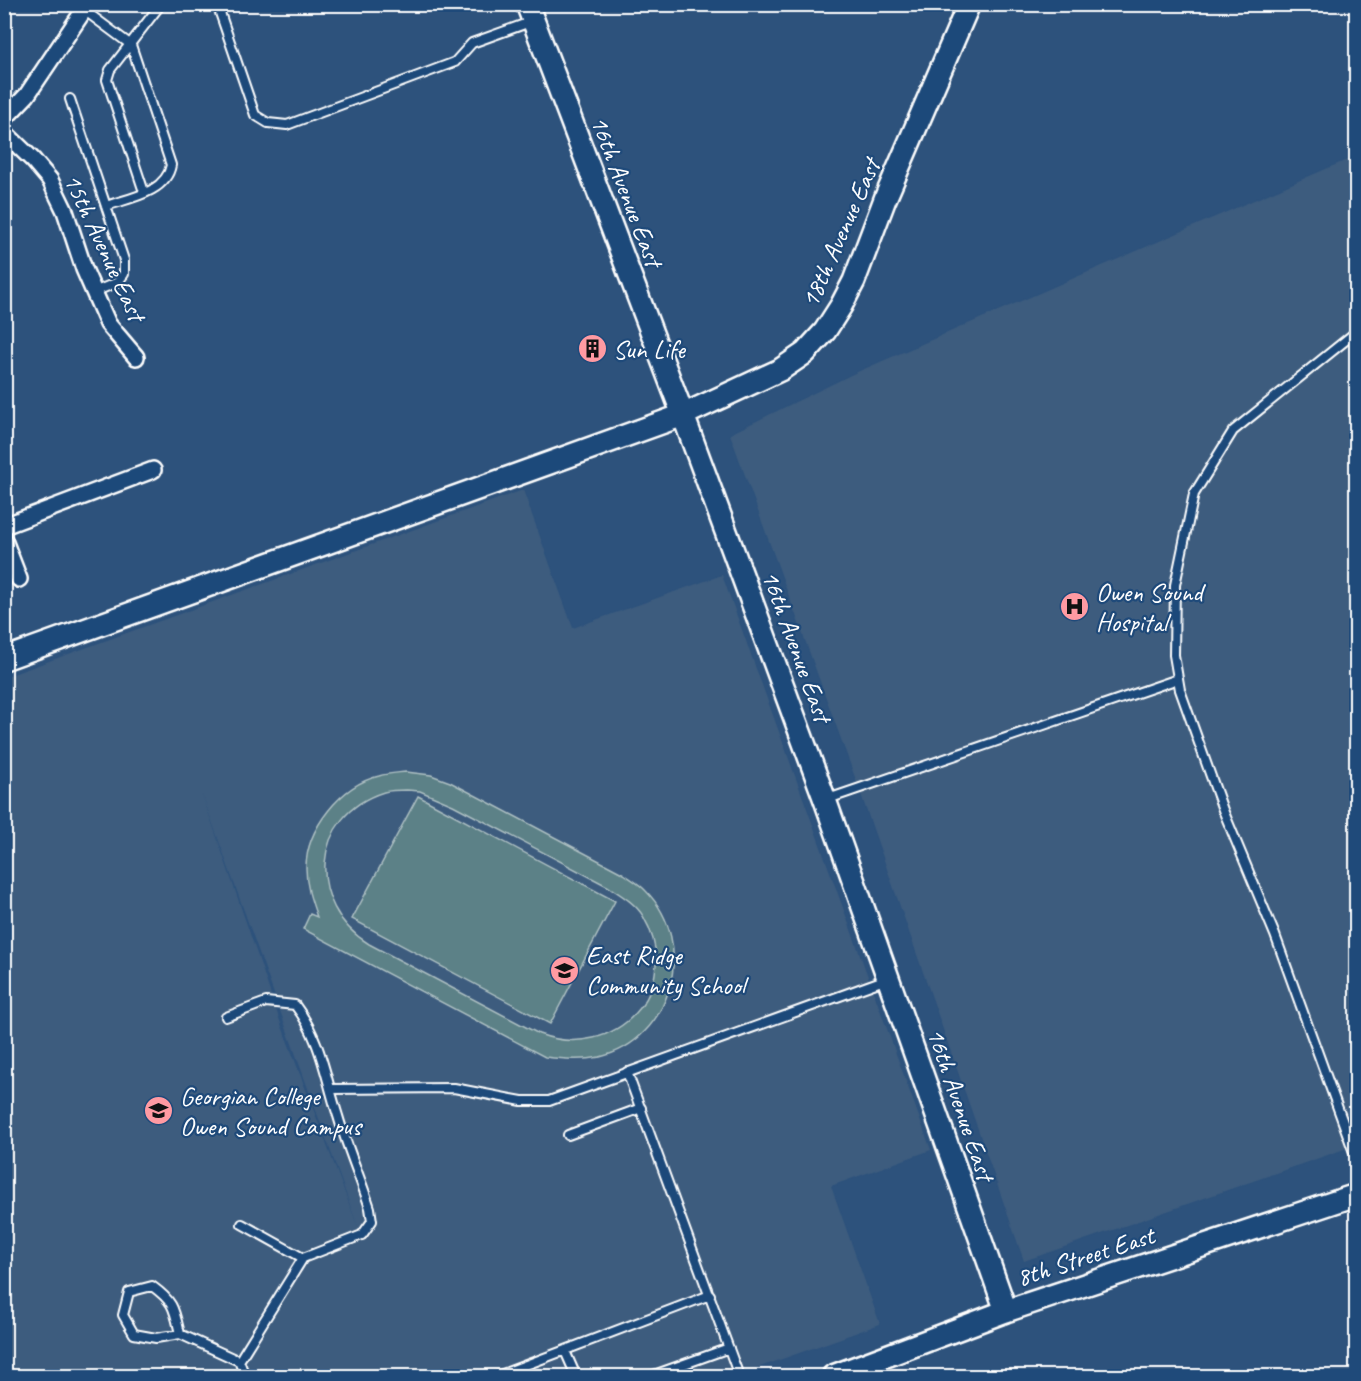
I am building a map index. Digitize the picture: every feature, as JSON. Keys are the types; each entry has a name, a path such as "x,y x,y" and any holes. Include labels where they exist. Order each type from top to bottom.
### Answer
{"street":[{"name":"18th Avenue East","path":"4,659 683,415 780,370 805,353 825,331 842,306 854,281 885,199 969,4"},
{"path":"4,119 27,95 86,7"},
{"name":"16th Avenue East","path":"530,13 683,415 825,800 1006,1311"},
{"name":"15th Avenue East","path":"4,132 50,180 65,211 84,269 108,324 136,357"},
{"path":"4,526 153,470"},
{"path":"4,540 19,579"},
{"name":"8th Street East","path":"833,1377 1006,1311 1356,1195"}],"lane":[{"path":"144,192 107,80 110,70 161,4"},
{"path":"217,4 255,115 268,123 287,125 455,62 472,43 530,13"},
{"path":"86,7 131,45 171,165 170,173 165,181 154,189 106,206"},
{"path":"70,99 124,260 123,274 118,282 94,292"},
{"path":"1356,332 1233,431 1194,494 1175,585 1174,655 1178,679 1222,810 1275,935 1356,1158"},
{"path":"825,800 1178,679"},
{"path":"331,1089 454,1088 522,1101 549,1101 888,978"},
{"path":"226,1017 266,1002 295,1005 307,1020 315,1035 338,1116 370,1208 372,1221 362,1235 303,1258 239,1361"},
{"path":"627,1072 739,1377"},
{"path":"568,1134 640,1108"},
{"path":"242,1224 303,1258"},
{"path":"180,1334 167,1297 152,1286 129,1293 123,1315 134,1334 156,1338 180,1334 239,1361 245,1377"},
{"path":"497,1377 710,1295"},
{"path":"651,1377 729,1348"},
{"path":"565,1351 576,1377"}],"shaded area":[{"name":"Owen Sound Hospital","path":"1356,156 1356,1145 1024,1261 856,780 730,434 855,373"},
{"name":"East Ridge Community School","path":"523,490 573,628 722,575 931,1150 831,1186 880,1324 735,1376 14,1376 5,1353 5,677","holes":["202,794 359,1230 281,1024"]}],"green space":[{"path":"406,772 431,775 450,782 624,874 646,891 662,913 671,937 673,962 670,988 660,1011 645,1031 625,1047 600,1057 565,1059 545,1057 303,929 310,914 317,917 308,887 306,868 312,838 319,824 339,799 365,781 379,776","holes":["387,791 420,791 453,805 609,887 636,907 643,916 654,943 656,969 649,993 636,1013 617,1029 593,1038 567,1040 539,1034 369,944 349,928 334,907 327,885 325,862 330,840 342,820 360,804"]},
{"path":"418,796 615,901 550,1024 352,919"}],"place":[{"name":"Sun Life","path":"592,349"},
{"name":"Owen Sound Hospital","path":"1075,607"},
{"name":"East Ridge Community School","path":"565,970"},
{"name":"Georgian College Owen Sound Campus","path":"159,1111"}]}
